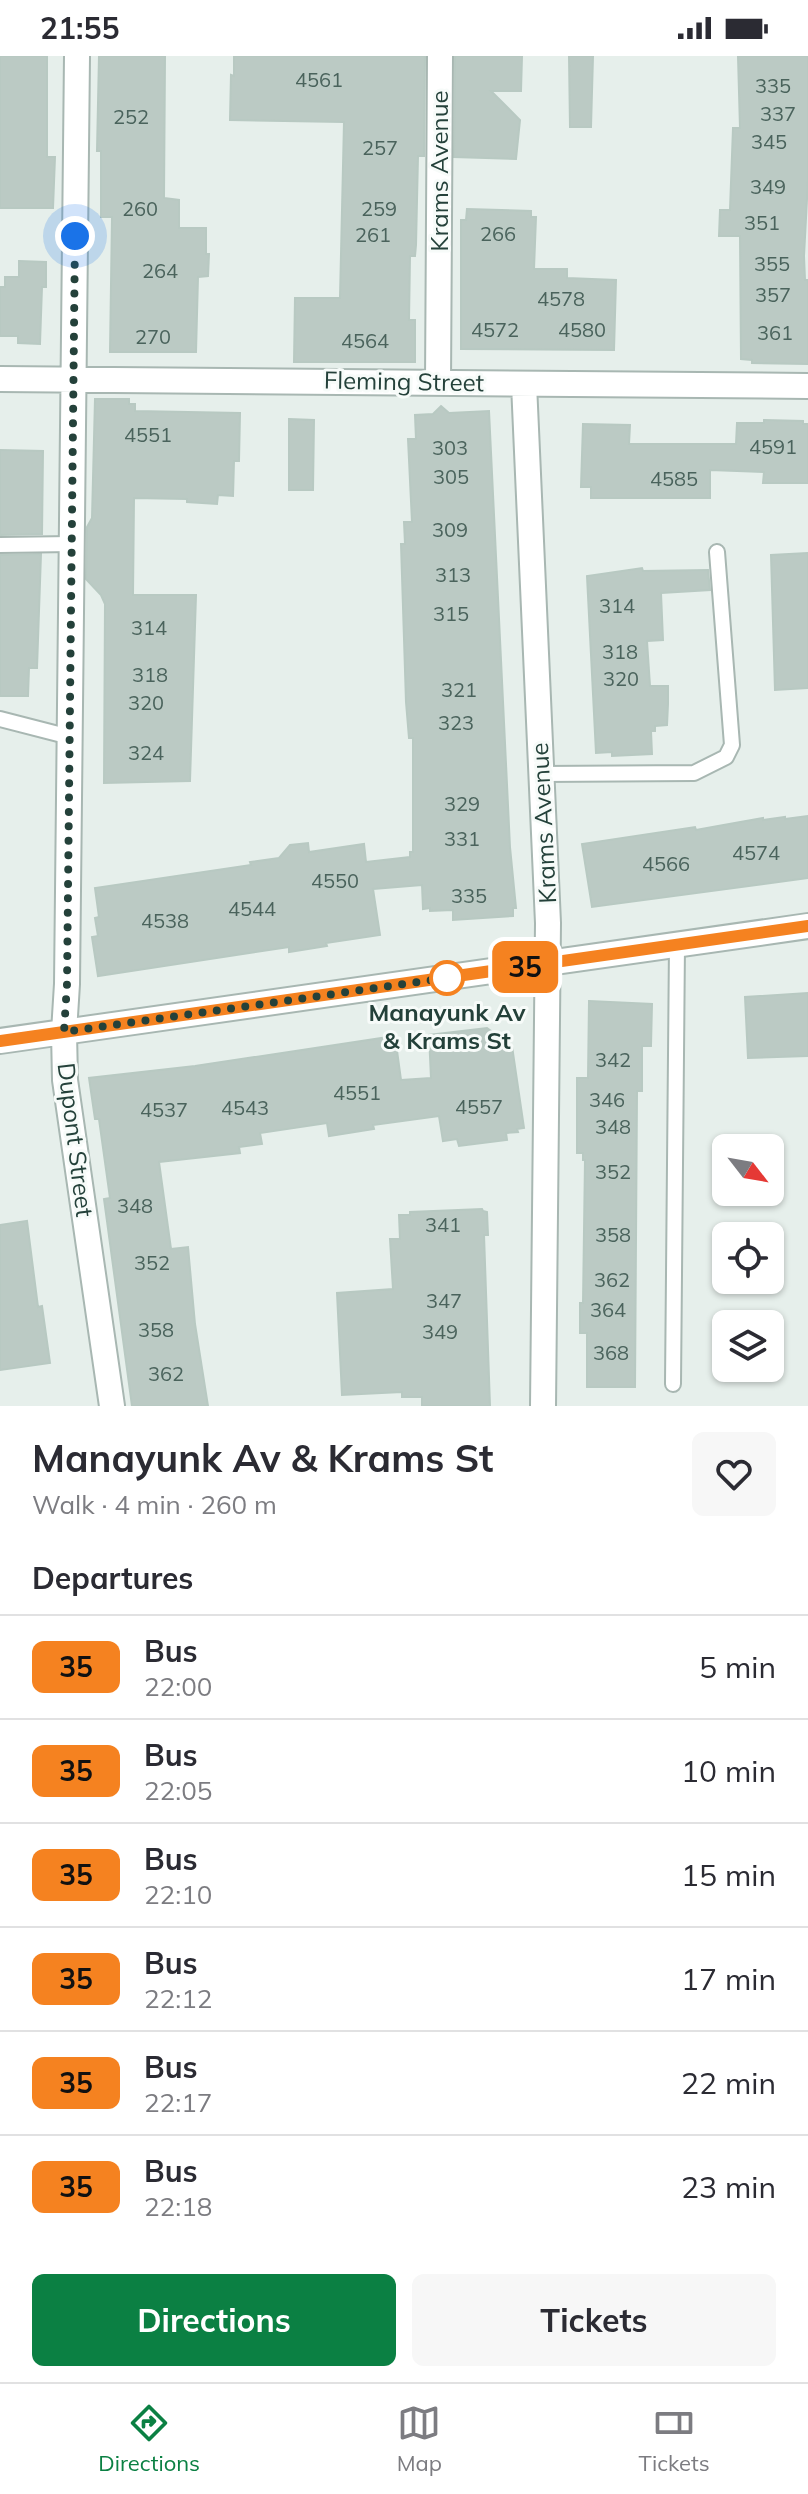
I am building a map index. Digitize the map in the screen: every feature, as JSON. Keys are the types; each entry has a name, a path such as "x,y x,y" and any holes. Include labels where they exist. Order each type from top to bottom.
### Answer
{"street":[{"name":"Dupont Street","path":"77,56 65,1080 112,1406"},
{"name":"Krams Avenue","path":"438,383 440,56"},
{"name":"Fleming Street","path":"0,379 808,386"},
{"name":"Krams Avenue","path":"524,384 548,963 543,1406"},
{"path":"0,1041 808,926"}],"lane":[{"path":"0,545 72,544"},
{"path":"542,774 694,773 723,760 730,753 732,745 717,552"},
{"path":"0,719 70,737"},
{"path":"673,1384 677,945"}],"building":[{"path":"0,56 47,56 47,157 55,157 53,208 0,208"},
{"path":"99,56 165,56 164,198 179,200 179,228 206,228 206,254 209,254 208,276 198,277 196,352 110,352 112,217 101,217 101,151 97,151"},
{"path":"234,56 425,56 424,156 418,156 416,245 415,256 410,256 409,320 415,320 415,362 294,362 295,298 340,298 344,122 230,120"},
{"path":"455,56 522,56 521,91 491,91 520,120 516,159 454,157"},
{"path":"569,56 593,56 591,127 570,127"},
{"path":"738,56 808,56 808,180 804,256 805,280 808,280 808,364 752,363 752,360 741,359 740,236 719,236 720,210 730,210 733,128 740,128"},
{"path":"467,209 531,211 531,217 536,217 534,269 567,269 567,278 616,280 614,350 461,349 461,220 466,220"},
{"path":"19,261 46,262 40,344 18,343 18,336 0,336 0,287 5,287 5,277 19,277"},
{"path":"95,399 129,399 129,404 135,404 135,411 240,413 239,461 234,461 233,496 218,495 217,504 187,502 187,499 134,498 133,595 196,595 190,781 104,783 105,604 86,579 87,527 92,518"},
{"path":"441,406 449,413 489,411 510,847 516,908 513,908 513,916 453,920 453,910 423,909 422,885 373,889 380,935 289,952 289,947 98,976 92,937 98,936 95,888 251,865 250,862 279,858 290,845 308,843 309,852 364,844 366,862 410,857 410,852 413,852 413,738 409,738 406,702 401,544 405,544 404,522 412,522 408,439 416,439 415,415 433,414"},
{"path":"289,419 314,420 313,490 289,490"},
{"path":"764,420 803,421 803,424 808,424 808,483 763,483 764,472 710,470 710,498 591,498 591,487 581,487 583,424 630,425 629,444 736,444 737,423 764,423"},
{"path":"0,450 43,451 42,534 0,535"},
{"path":"808,553 808,688 775,690 771,555"},
{"path":"41,554 37,668 29,668 28,696 0,696 0,555"},
{"path":"642,568 643,571 708,570 710,590 661,593 663,640 647,641 650,686 668,686 667,725 655,726 655,731 651,731 652,754 612,756 612,752 596,753 587,576"},
{"path":"808,816 808,878 592,907 582,844 763,818"},
{"path":"808,993 808,1056 748,1058 745,997"},
{"path":"589,1001 652,1004 651,1046 642,1046 642,1091 637,1091 635,1387 587,1387 587,1333 580,1333 585,1160 583,1153 577,1153 577,1078 588,1078"},
{"path":"487,1028 512,1046 524,1128 506,1133 507,1140 459,1146 457,1139 443,1141 439,1116 373,1125 374,1129 329,1136 327,1123 260,1133 262,1144 239,1147 240,1153 159,1162 171,1249 188,1247 195,1324 208,1406 132,1406 104,1199 110,1198 99,1119 95,1119 89,1078 195,1066 395,1036 401,1080 431,1078 429,1035"},
{"path":"482,1209 487,1212 488,1235 484,1235 490,1406 422,1406 422,1397 402,1397 402,1392 342,1395 337,1293 393,1289 390,1239 400,1239 399,1215"},
{"path":"27,1221 38,1307 42,1306 50,1363 0,1370 0,1225"}],"bus line":[{"name":"35","path":"0,1041 808,926"}],"place":[{"name":"Manayunk Av & Krams St","path":"447,978"}],"route":[{"path":"75,236 64,1032 447,978"}]}
